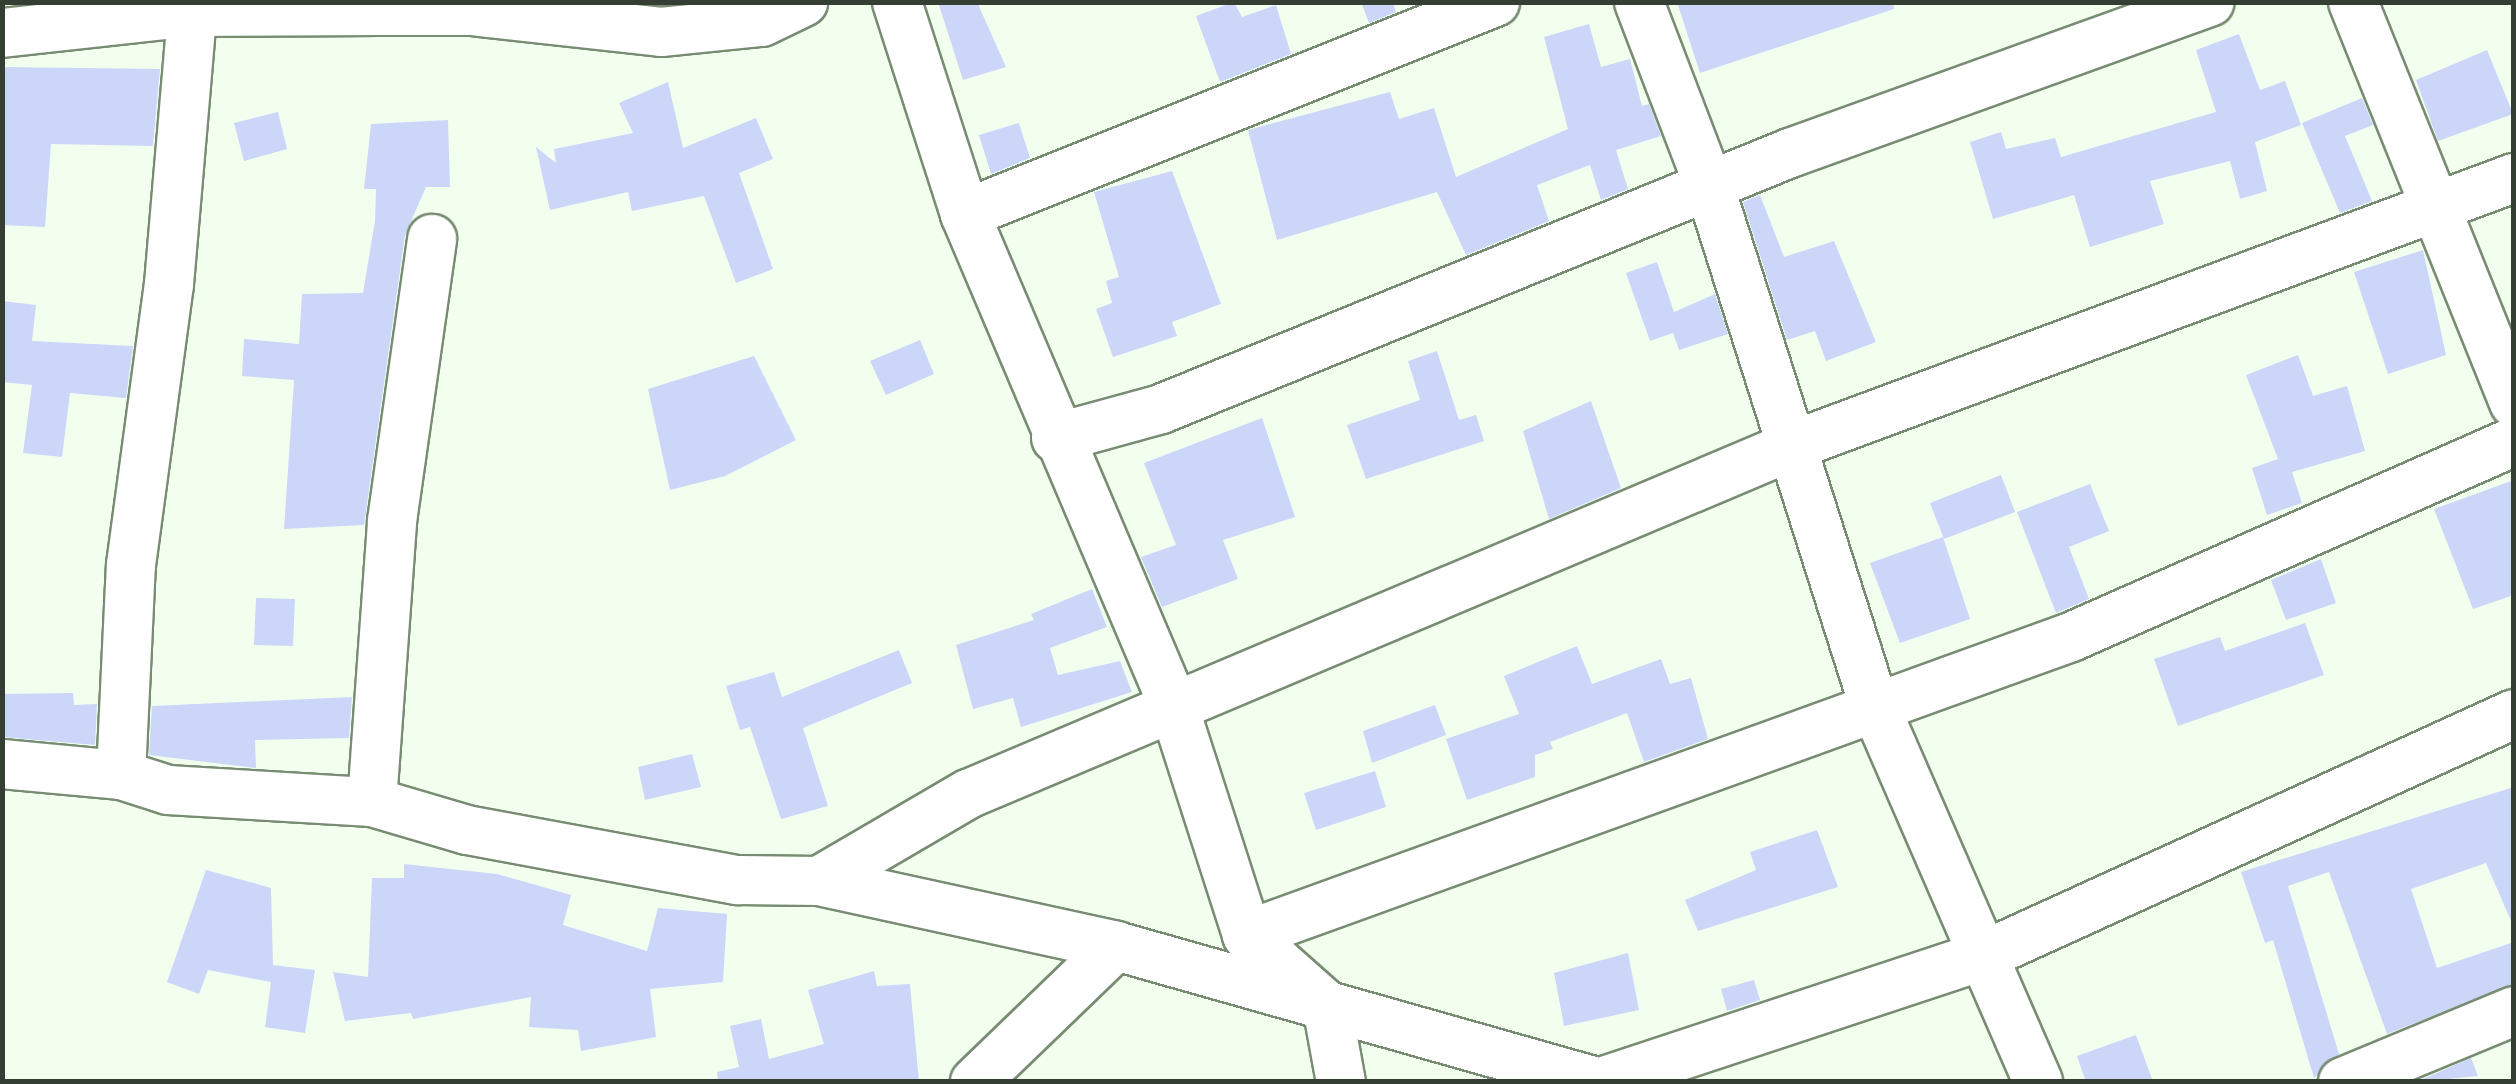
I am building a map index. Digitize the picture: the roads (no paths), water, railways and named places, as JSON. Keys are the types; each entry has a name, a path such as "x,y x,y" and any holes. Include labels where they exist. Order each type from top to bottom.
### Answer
{"street":[{"path":"2,33 192,7 471,12 661,32 762,22 803,2"},
{"path":"897,2 965,214 1056,438 1173,704 1246,935 1326,1006 1340,1082"},
{"path":"965,214 1496,2"},
{"path":"1639,2 1710,188 1873,702 1986,954 2038,1082"},
{"path":"1056,438 1162,409 1710,188 2210,2"},
{"path":"2353,2 2442,208 2514,403"},
{"path":"121,775 131,565 168,284 192,7"},
{"path":"819,881 968,794 1173,704 1794,446 2514,178"},
{"path":"372,802 392,521 432,240"},
{"path":"1246,935 1873,702 2071,637 2514,442"},
{"path":"2,764 121,775 168,790 372,802 466,830 738,880 819,881 1116,946 1599,1082 1986,954 2514,714"},
{"path":"975,1082 1116,946"},
{"path":"2343,1082 2514,1011"}]}
